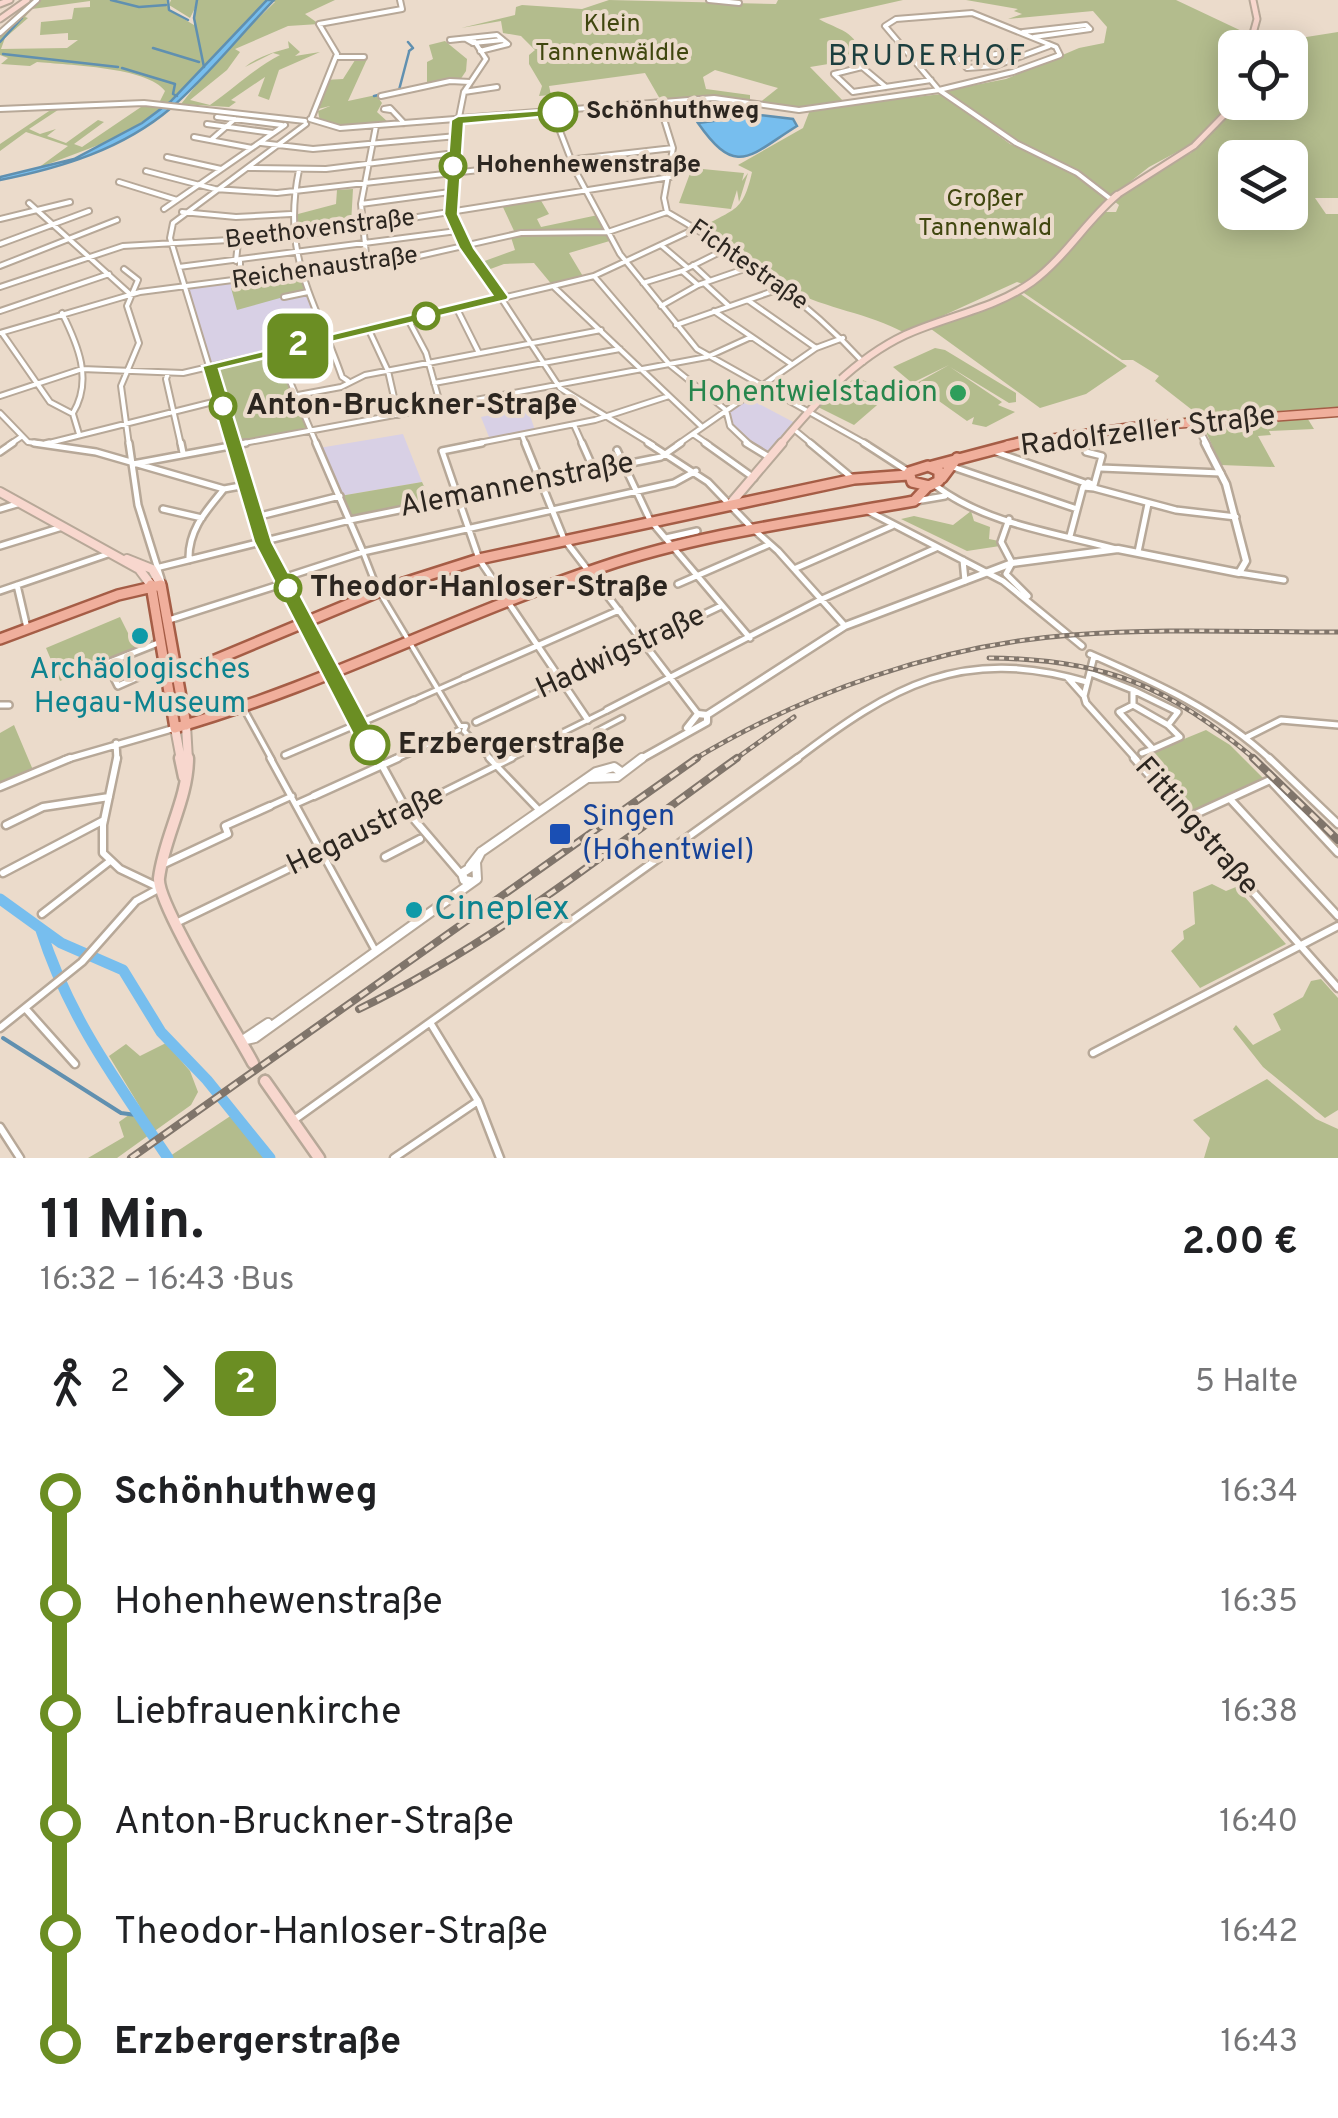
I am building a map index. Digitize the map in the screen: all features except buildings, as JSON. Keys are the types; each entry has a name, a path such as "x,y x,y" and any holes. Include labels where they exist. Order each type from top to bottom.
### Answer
{"main road":[{"path":"0,4 10,0"},
{"path":"0,19 27,0"},
{"path":"1253,0 1257,19 1254,30"},
{"path":"743,497 808,410 833,386 914,331 1028,285 1069,249 1110,198 1196,145 1220,120"},
{"name":"Radolfzeller Straße","path":"910,471 958,457 993,450 1007,452 1106,431 1338,412"},
{"path":"180,726 244,710 332,677 588,572 753,530 914,501 936,484 958,457"},
{"path":"932,466 940,471 936,484"},
{"path":"173,673 379,592 479,560 731,503 743,497 910,471 912,482 936,484"},
{"path":"0,492 139,569 154,587 167,620 184,782 161,866 160,888 251,1059"},
{"path":"108,554 156,568"},
{"path":"139,569 156,568"},
{"path":"156,568 154,587 161,642 173,673"},
{"path":"0,639 100,602 154,587"},
{"path":"266,1081 319,1158"}],"street":[{"path":"0,33 38,0"},
{"path":"336,57 319,24 402,9 400,0"},
{"path":"709,0 738,3"},
{"path":"468,873 451,861 407,811 263,542 172,246 171,226 182,212 312,121 335,128 376,126 732,98 796,110 939,90 1016,72 1060,55 1060,50 1052,45 986,16 966,13 886,23 939,90 1016,143 1077,173 1110,198"},
{"path":"1022,32 1086,24 1090,28 1034,37"},
{"path":"472,40 497,35 507,44"},
{"path":"450,40 507,44"},
{"path":"472,40 486,59 464,92 450,192 451,214 466,248 502,297 556,385 696,472 731,503 845,626"},
{"path":"480,51 507,44"},
{"path":"1022,56 1012,52 959,58 970,69 1022,56 1052,45"},
{"path":"336,57 364,57"},
{"path":"312,121 318,93 336,57"},
{"path":"859,59 886,87"},
{"path":"862,66 834,74 854,92 931,80"},
{"path":"382,96 451,81 470,82"},
{"path":"464,92 497,87"},
{"name":"Fichtestraße","path":"658,102 673,148 664,198 667,212 728,248 782,288 843,338 864,362"},
{"path":"0,109 92,103 163,104 305,123"},
{"path":"391,110 404,123"},
{"path":"553,113 570,158 608,232 676,325 708,357 910,471"},
{"path":"164,209 285,126 217,117"},
{"path":"211,140 235,119"},
{"path":"207,124 274,133"},
{"path":"367,264 362,184 376,126"},
{"path":"260,143 312,149 456,136"},
{"path":"194,137 252,148"},
{"path":"146,171 215,189 293,192 673,148"},
{"path":"246,167 299,170 454,153"},
{"path":"167,157 221,169"},
{"path":"299,170 291,214 294,255 342,378 348,381"},
{"name":"Beethovenstraße","path":"0,287 123,246 292,236 670,177"},
{"path":"119,182 177,200"},
{"path":"361,204 450,192"},
{"path":"0,219 70,202"},
{"path":"29,203 130,294"},
{"path":"0,244 89,211"},
{"path":"182,212 236,216 291,214"},
{"name":"Reichenaustraße","path":"1,333 130,294 367,264 466,248 526,232 608,232 667,212"},
{"path":"0,266 117,220"},
{"path":"0,396 82,369 168,373 210,366 553,286 594,276 697,228"},
{"path":"179,267 457,231"},
{"path":"238,242 240,282"},
{"path":"661,244 730,306"},
{"path":"643,282 688,268 728,248"},
{"path":"661,306 704,283 753,266"},
{"path":"688,268 704,283"},
{"path":"124,269 138,280 127,306 139,343 121,386 138,505 156,568"},
{"path":"0,311 110,274"},
{"path":"594,276 670,365 726,410 730,426 740,439 772,458"},
{"path":"553,286 702,428"},
{"path":"676,325 782,288"},
{"path":"284,297 308,292"},
{"path":"748,300 816,348"},
{"path":"457,309 480,353"},
{"path":"714,312 792,364"},
{"path":"62,313 74,336 82,369 84,394 73,414 79,434"},
{"path":"408,320 429,363 441,407"},
{"path":"368,328 388,371 398,415"},
{"path":"298,395 341,387 348,381 388,371 601,330"},
{"path":"1,333 56,408 73,414"},
{"path":"132,464 670,365 708,357 751,337"},
{"name":"Alemannenstraße","path":"156,568 350,520 668,454 816,348 843,338"},
{"path":"434,383 620,349"},
{"path":"277,351 379,592 462,728 536,808"},
{"path":"168,373 183,454"},
{"path":"622,718 598,731 588,720 479,560 442,451 574,425 669,396"},
{"path":"44,444 221,400"},
{"path":"0,413 21,438 96,452 224,488 246,484"},
{"path":"1201,434 1202,427 1210,421"},
{"path":"1195,422 1220,472 1236,517 1242,570"},
{"path":"574,425 594,470"},
{"path":"796,431 854,479"},
{"path":"693,434 754,478"},
{"path":"522,436 564,539 701,718"},
{"path":"0,452 21,438"},
{"path":"617,450 650,520 751,638"},
{"path":"1007,452 1084,485 1148,504 1236,517"},
{"path":"1086,452 1102,456 1094,487"},
{"path":"950,467 1077,509"},
{"path":"1100,468 1220,472"},
{"path":"167,620 364,552 674,483 696,472"},
{"path":"936,484 948,496 1070,536 1214,571 1242,570 1284,580"},
{"path":"1070,536 1084,485"},
{"path":"190,560 188,540 224,488"},
{"path":"255,517 340,496"},
{"path":"914,501 948,496"},
{"path":"0,509 20,503"},
{"path":"1138,552 1148,504"},
{"path":"883,521 884,506"},
{"path":"163,509 202,518"},
{"path":"866,509 988,573 1033,603"},
{"path":"1009,519 1002,542 1012,563"},
{"path":"794,569 892,526"},
{"path":"0,546 62,527"},
{"path":"665,538 697,530"},
{"path":"1079,538 1108,549"},
{"path":"1079,538 1088,544 1084,552"},
{"path":"678,584 770,544"},
{"name":"Hegaustraße","path":"176,923 407,811 822,600 936,548"},
{"path":"241,1041 456,892 481,852 590,778 609,772 615,778 845,626 1012,563 1118,549"},
{"path":"0,590 108,554"},
{"path":"963,560 965,582"},
{"path":"1012,563 1006,574 1082,646"},
{"path":"17,585 26,628"},
{"name":"Hadwigstraße","path":"296,804 721,606"},
{"path":"272,760 619,610"},
{"path":"154,670 118,686 109,664 161,642"},
{"path":"1084,696 1092,655 1188,697 1247,737 1338,824"},
{"path":"294,1120 670,847 886,696 930,677 976,668 1016,666 1087,682"},
{"path":"1093,674 1178,712 1168,725"},
{"name":"Fittingstraße","path":"1065,675 1338,988"},
{"path":"1133,690 1133,706"},
{"path":"1133,706 1168,725 1180,737 1142,754"},
{"path":"1133,706 1120,712 1153,749"},
{"path":"244,710 292,796 318,854 376,950"},
{"path":"1247,737 1281,720 1338,725"},
{"path":"0,787 91,750 180,726"},
{"path":"116,743 120,758 101,843 110,861 160,888"},
{"path":"1188,818 1270,780 1338,853"},
{"path":"161,866 228,834 225,826 292,796"},
{"path":"6,826 43,807 109,797"},
{"path":"1230,799 1338,916"},
{"path":"3,874 104,820"},
{"path":"385,857 420,839"},
{"path":"42,914 110,861"},
{"path":"0,1028 82,962 136,901 160,888"},
{"path":"1093,1053 1338,926"},
{"path":"25,1008 75,1064"},
{"path":"431,1024 478,1101 500,1158"},
{"path":"233,1027 254,1034"},
{"path":"251,1059 254,1034"},
{"path":"398,1156 478,1101"},
{"path":"0,1127 20,1158"}],"shaded area":[{"path":"300,273 328,338 210,366 185,288"},
{"path":"746,397 799,425 772,458 733,432 726,410"},
{"path":"527,407 536,433 491,442 481,417"},
{"path":"403,434 422,482 340,496 319,448"}],"green space":[{"path":"39,0 167,0 169,10 194,25 195,8 190,18 169,5 171,0 267,0 165,107 117,138 38,168 68,146 26,132 0,151 0,144 55,107 0,110 88,104 161,105 72,102 160,101 165,91 156,83 125,72 37,62 30,66 1,64 8,58 0,55 0,36","holes":["90,1 90,7 74,8 72,19 41,22 40,35 68,33 68,40 78,40 67,48 1,49 5,38 28,18 25,17 32,9","64,106 141,107 82,147 74,144 104,122 98,120 66,143 47,136 56,129 40,134 29,129"]},
{"path":"267,0 335,0 305,14 319,24 288,26 235,49 240,52 227,70 190,100 210,105 280,55 273,53 245,67 260,58 272,53 289,48 288,41 300,52 295,56 320,52 279,70 269,100 258,96 265,77 231,100 236,102 229,107 181,104 223,52 275,2"},
{"name":"Großer Tannenwald","path":"609,0 776,4 778,0 903,0 819,19 847,33 859,50 859,59 810,67 846,104 836,106 942,94 1010,144 1072,171 1108,200 1039,273 1023,284 1017,282 905,333 804,296 778,283 701,228 741,202 752,172 738,165 803,128 810,110 758,104 778,88 715,70 703,77 706,89 750,95 750,100 723,96 660,99 645,73 549,86 551,95 539,96 542,86 529,64 529,55 535,50 521,36 503,33 501,21 461,28 515,15 516,7 522,5 582,9"},
{"name":"Großer Tannenwald","path":"966,0 1176,0 1240,30 1218,30 1218,118 1190,145 1149,167 1112,196 1074,169 1019,143 944,91 1006,79 1079,48 1104,43 1107,27 1093,11 1008,19 1022,14 1014,11 1018,9"},
{"name":"Großer Tannenwald","path":"1338,32 1338,198 1315,198 1326,214 1338,214 1338,407 1183,418 1196,413 1155,381 1159,376 1133,360 1122,360 1021,291 1044,276 1103,212 1116,212 1119,205 1114,201 1118,197 1156,169 1191,153 1223,120 1308,120 1308,37"},
{"path":"445,41 467,59 466,71 460,80 427,84 427,62 433,59 429,45"},
{"path":"357,57 368,57 348,101 376,95 382,103 377,112 389,123 335,126 320,122 318,111 330,106 314,110 325,80 343,79"},
{"path":"692,168 744,173 742,181 748,173 739,202 737,190 731,209 679,203"},
{"path":"353,189 351,224 298,231 298,214 336,204 337,190"},
{"path":"540,199 549,214 537,219 541,227 598,215 613,240 569,253 584,278 553,286 534,263 504,264 485,271 479,263 515,250 510,234 515,233 502,205"},
{"path":"300,277 305,291 237,310 231,288"},
{"path":"1019,293 1127,366 1086,394 1040,408 931,329"},
{"path":"935,348 945,350 1016,393 1016,402 1009,403 950,367 1002,402 998,405 1015,412 986,427 972,424 974,417 967,421 915,384 949,365 912,383 893,367"},
{"path":"277,351 312,430 234,444 210,366"},
{"path":"856,377 891,393 854,425 818,407"},
{"path":"1306,416 1314,429 1269,431 1271,435 1258,436 1275,467 1221,465 1206,432 1211,424"},
{"path":"422,482 432,503 350,520 340,496"},
{"path":"971,511 974,521 990,527 989,539 999,541 1000,546 967,551 901,519 914,516 953,525"},
{"path":"120,617 136,649 60,681 46,648"},
{"path":"14,725 33,770 0,785 0,733"},
{"path":"1206,730 1230,745 1265,780 1190,813 1145,755"},
{"path":"1212,884 1226,891 1236,887 1286,944 1200,988 1171,951 1184,939 1183,931 1195,924 1193,892"},
{"path":"1321,979 1338,998 1338,1110 1325,1118 1263,1067 1233,1029 1236,1025 1253,1045 1281,1030 1273,1014 1303,997 1311,981"},
{"path":"166,1043 190,1071 198,1092 191,1105 117,1158 88,1158 124,1137 119,1122 140,1107 109,1056 126,1044 140,1056"},
{"path":"1267,1079 1316,1119 1338,1129 1338,1158 1204,1158 1210,1138 1193,1120"},
{"path":"235,1113 270,1158 167,1158"}],"water":[{"path":"267,0 274,0 198,83 133,135 90,155 0,180 74,159 142,123 170,102"},
{"path":"759,115 793,119 797,126 755,153 734,156 723,151 698,123"}],"waterway":[{"path":"111,0 139,7 166,5"},
{"path":"168,0 169,10 188,20"},
{"path":"197,0 194,18 204,67"},
{"path":"0,42 22,18"},
{"path":"408,42 413,48 409,51"},
{"path":"153,48 199,62"},
{"path":"374,96 399,90 409,52"},
{"path":"3,54 118,67"},
{"path":"122,68 175,84 173,94 177,96"},
{"path":"0,899 61,943 123,970 161,1032 207,1080 270,1158"},
{"path":"41,930 80,1021 168,1158"},
{"path":"3,1038 121,1113 136,1115"}],"tunnel":[{"path":"253,1063 265,1081"}],"railway":[{"path":"693,760 828,693 923,661 973,649 1022,640 1105,633 1338,632"},
{"path":"989,658 1067,664 1133,682 1193,713 1256,760"},
{"path":"734,760 794,717"},
{"path":"131,1158 697,758"},
{"path":"359,1009 506,924 737,758"},
{"path":"1253,758 1338,840"}],"bus line":[{"name":"2","path":"370,745 263,542 210,366 502,297 466,248 451,214 458,120 558,112"}],"place":[{"name":"Schönhuthweg","path":"558,112"},
{"name":"Hohenhewenstraße","path":"453,166"},
{"name":"Hohentwielstadion","path":"958,393"},
{"name":"Anton-Bruckner-Straße","path":"223,406"},
{"name":"Theodor-Hanloser-Straße","path":"288,588"},
{"name":"Archäologisches Hegau-Museum","path":"140,636"},
{"name":"Erzbergerstraße","path":"370,745"},
{"name":"Singen (Hohentwiel)","path":"560,834"},
{"name":"Cineplex","path":"414,910"}],"district":[{"name":"BRUDERHOF","path":"928,57"}],"park label":[{"name":"Klein Tannenwäldle","path":"612,40"}]}
